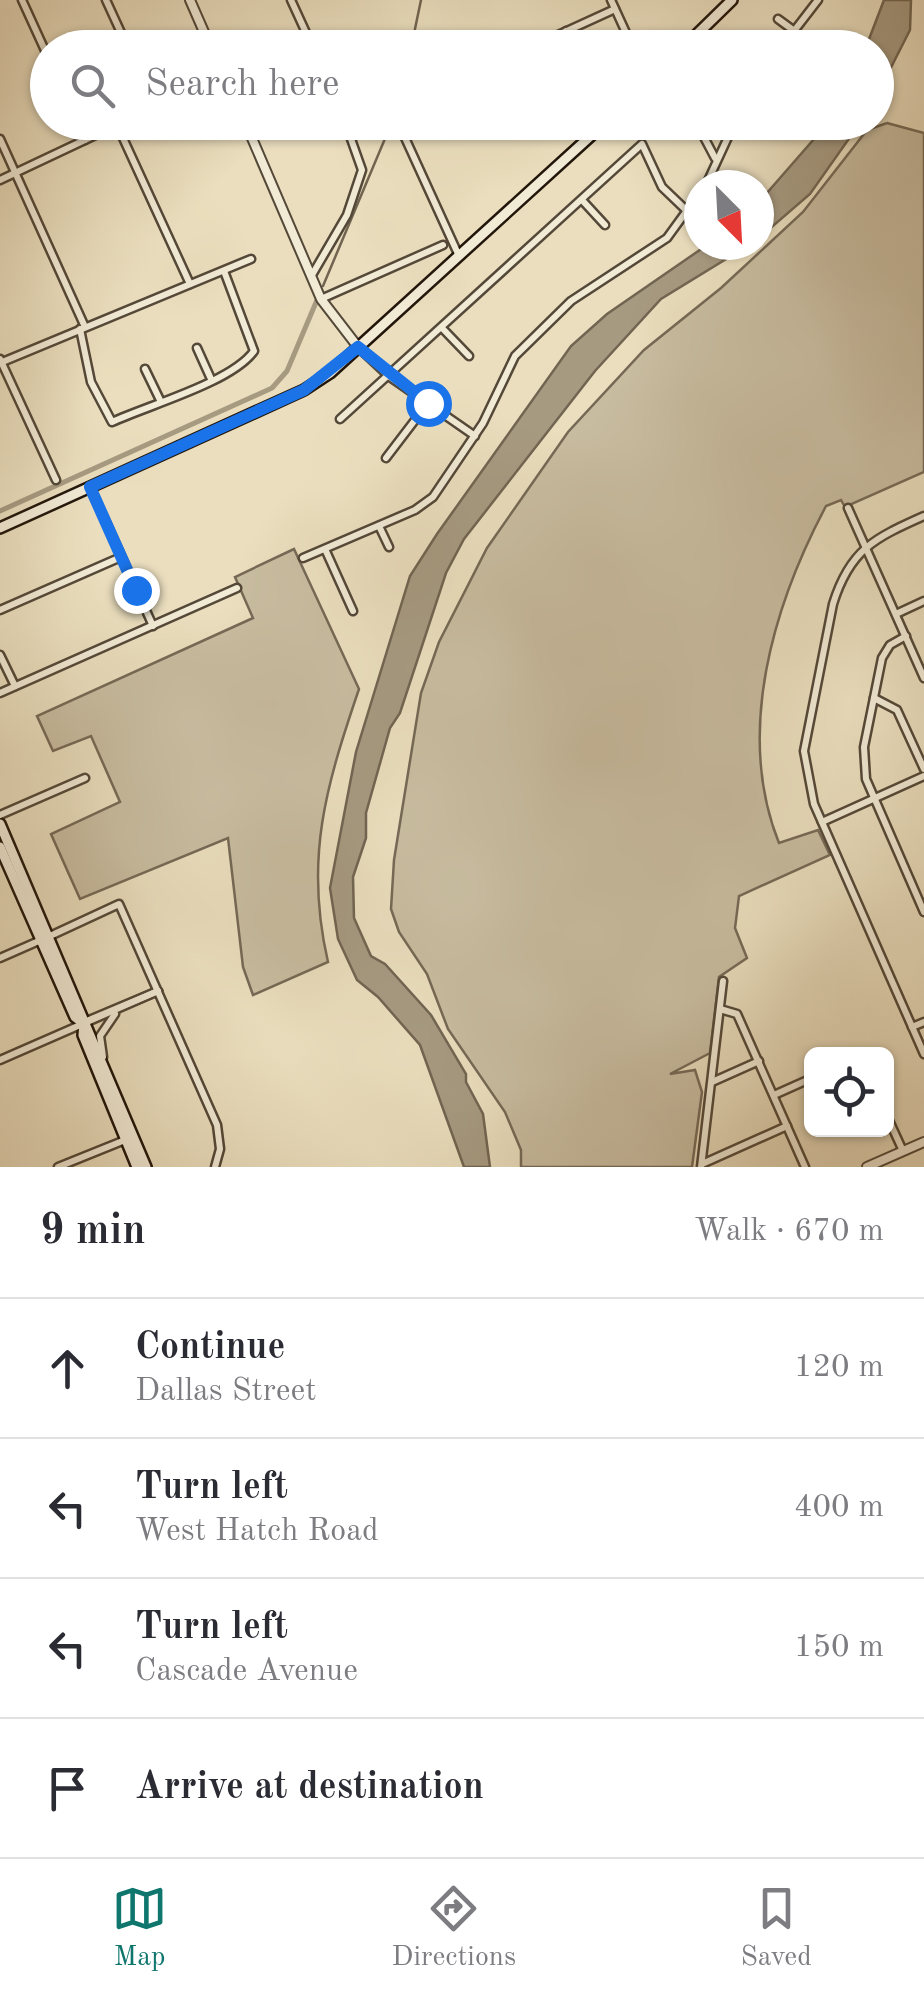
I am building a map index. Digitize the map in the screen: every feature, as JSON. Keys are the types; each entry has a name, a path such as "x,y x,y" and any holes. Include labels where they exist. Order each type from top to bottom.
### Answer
{"main road":[{"path":"701,30 732,0"},
{"path":"0,528 304,390 358,347 586,140"},
{"path":"0,824 45,938"},
{"path":"0,847 84,1014 83,1035 137,1167"},
{"path":"84,1024 103,1058 146,1167"}],"street":[{"path":"22,0 36,30"},
{"path":"106,0 120,30"},
{"path":"190,0 204,30"},
{"path":"292,0 305,30"},
{"path":"611,0 625,30"},
{"path":"778,20 793,30 818,0"},
{"path":"568,30 616,10"},
{"path":"0,139 82,328 91,382 112,422 235,368 254,350 224,272"},
{"path":"0,180 85,140"},
{"path":"127,140 190,284"},
{"path":"253,140 322,299 358,347 390,378 475,436"},
{"path":"312,275 355,195 362,170 353,140"},
{"path":"406,140 458,256"},
{"path":"705,140 716,160"},
{"path":"712,170 726,140"},
{"path":"340,419 390,378 642,144 662,187 684,208"},
{"path":"582,200 606,226"},
{"path":"302,558 379,526 433,497 475,436 515,356 571,302 659,245 684,213"},
{"path":"322,299 443,244"},
{"path":"56,480 1,361 251,259"},
{"path":"443,329 469,356"},
{"path":"197,348 211,379"},
{"path":"146,369 160,400"},
{"path":"386,458 428,403"},
{"path":"90,487 153,626"},
{"path":"848,508 924,678"},
{"path":"924,516 866,545 834,598 806,740 807,783 924,1054"},
{"path":"379,526 389,547"},
{"path":"326,549 353,611"},
{"path":"0,610 121,557"},
{"path":"0,693 237,588"},
{"path":"896,614 924,601"},
{"path":"906,636 884,652 863,762 874,799 924,912"},
{"path":"0,655 15,686"},
{"path":"822,822 924,773 897,710 874,698"},
{"path":"0,815 85,778"},
{"path":"0,958 118,904 217,1126 220,1149 215,1167"},
{"path":"701,1166 723,981"},
{"path":"0,1060 152,990 158,992"},
{"path":"84,1024 158,992"},
{"path":"720,1009 737,1014 805,1167"},
{"path":"103,1058 100,1036 116,1013"},
{"path":"912,1027 924,1022"},
{"path":"711,1083 759,1061"},
{"path":"774,1094 804,1081"},
{"path":"701,1166 787,1126"},
{"path":"894,1132 903,1152"},
{"path":"58,1167 125,1140"},
{"path":"867,1167 924,1142"}],"shaded area":[{"path":"884,0 911,0 910,30 894,62 894,30 873,30"},
{"path":"894,125 924,133 924,472 845,507 841,500 826,506 790,585 766,671 760,758 766,801 779,843 818,830 830,855 739,896 735,928 747,958 719,977 710,1053 670,1074 695,1070 702,1092 692,1167 521,1167 521,1150 505,1112 448,1029 427,974 399,932 391,909 394,860 421,693 439,642 487,548 568,432 644,350 751,260 774,260 774,239 803,212 859,140 894,140"},
{"path":"813,140 848,140 810,194 774,225 774,185"},
{"path":"685,260 725,260 661,299 595,371 464,539 446,573 400,713 390,728 366,813 366,838 353,877 354,918 371,956 385,964 431,1015 466,1074 466,1082 483,1114 490,1167 464,1167 420,1045 378,997 357,980 338,939 330,888 356,752 410,576 571,346 607,314"},
{"path":"294,549 359,689 322,823 318,890 328,962 253,995 243,967 228,838 80,899 51,834 120,802 91,736 53,751 37,716 253,618 235,577"}],"waterway":[{"path":"415,30 421,0"},
{"path":"323,286 384,140"},
{"path":"0,511 272,388 287,371 317,300"}],"route":[{"path":"136,590 90,487 304,390 358,347 390,378 428,403"}]}
